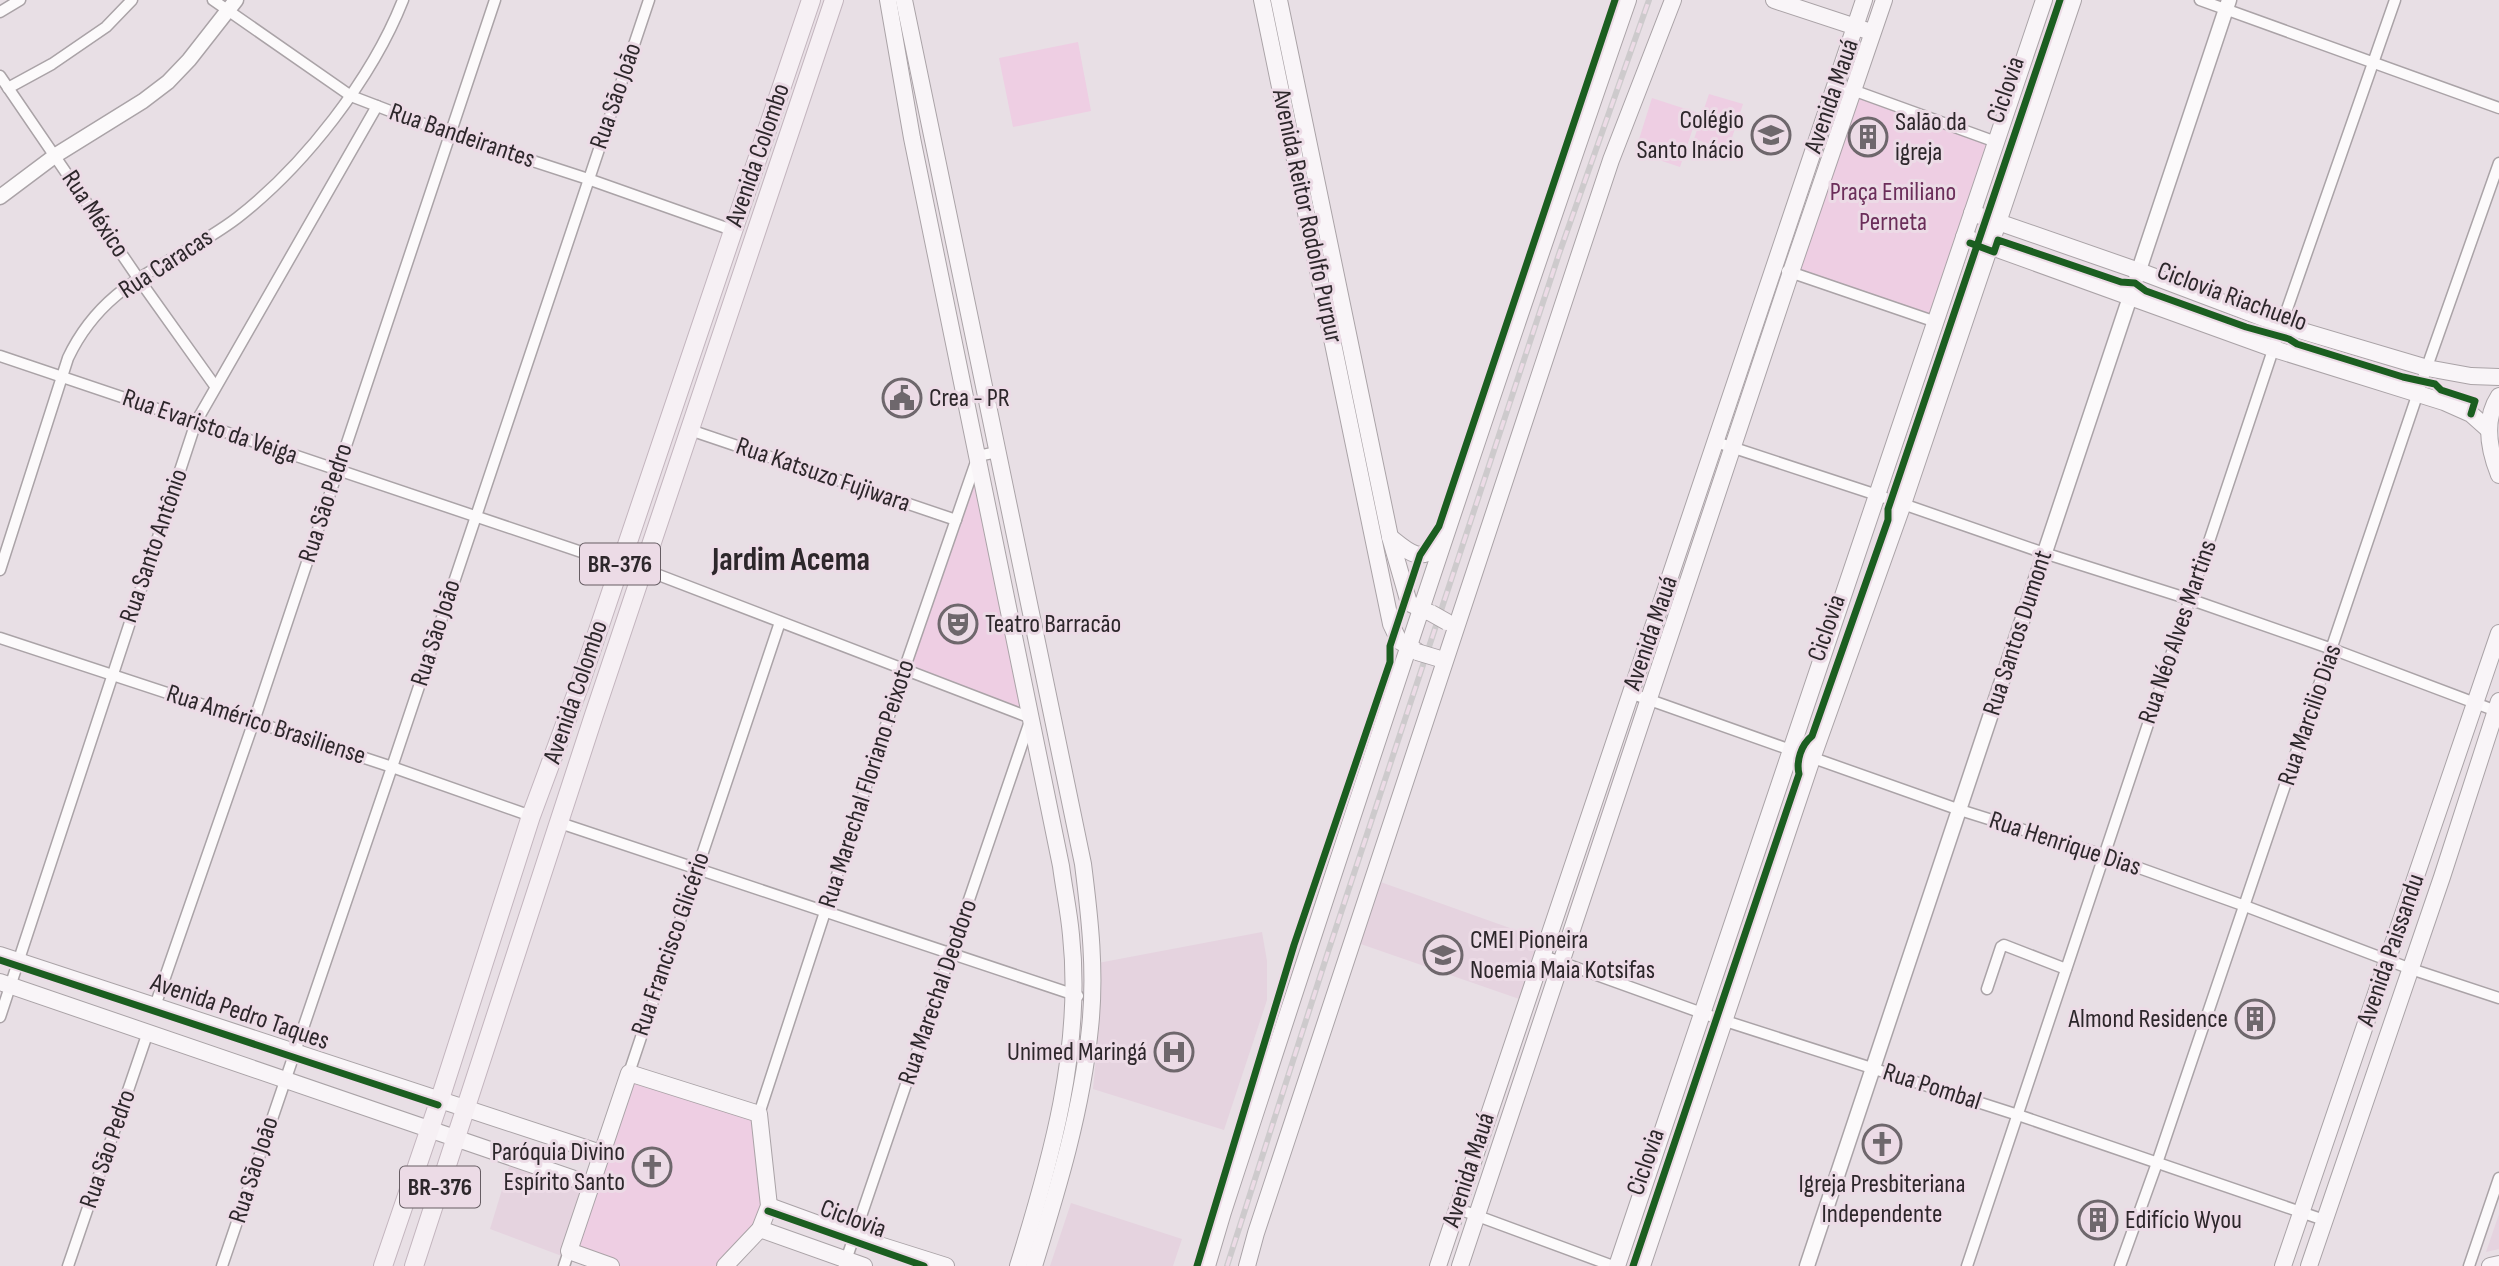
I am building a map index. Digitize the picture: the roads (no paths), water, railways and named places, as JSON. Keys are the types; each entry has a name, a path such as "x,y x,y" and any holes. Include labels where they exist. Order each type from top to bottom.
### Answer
{"main road":[{"name":"Avenida Colombo","path":"383,1266 531,816 580,684 811,0"},
{"name":"Avenida Colombo","path":"414,1266 594,715 834,0"},
{"path":"888,0 915,153 1031,718 1072,936 1070,1046 1050,1187 1034,1266"},
{"path":"904,0 1083,864 1092,931 1090,1027 1079,1103 1050,1187 1018,1266"},
{"name":"Avenida Reitor Rodolfo Purpur","path":"1262,0 1277,77 1361,430"},
{"name":"Avenida Reitor Rodolfo Purpur","path":"1279,0 1361,430"},
{"path":"1208,1266 1223,1212 1426,611 1442,544 1628,0"},
{"path":"1247,1266 1450,627 1611,160 1673,0"},
{"path":"1774,0 1872,33"},
{"path":"1615,1266 2044,0"},
{"path":"1642,1266 1723,1020 1903,503 2073,0"},
{"path":"1858,2 1882,5"},
{"name":"Avenida Mauá","path":"1438,1266 1855,27 1858,2"},
{"name":"Avenida Mauá","path":"1460,1266 1882,5"},
{"path":"799,36 806,51 809,74"},
{"path":"1277,77 1294,74"},
{"path":"915,153 935,149"},
{"path":"1972,213 2139,271 2282,325 2427,368 2471,376 2499,377"},
{"path":"1964,237 2131,295 2274,349 2418,393 2470,414 2489,430"},
{"path":"684,372 693,381 702,398"},
{"path":"2499,396 2489,430 2491,455 2499,475"},
{"path":"1361,430 1409,603 1450,627"},
{"path":"1361,430 1391,624 1399,641 1413,649 1442,657"},
{"path":"1391,537 1408,551 1420,555 1427,555 1442,544"},
{"name":"Avenida Paissandu","path":"2283,1266 2499,633"},
{"path":"580,684 601,696"},
{"path":"573,703 594,715"},
{"name":"Avenida Paissandu","path":"2309,1266 2498,708"},
{"name":"Avenida Pedro Taques","path":"0,955 601,1153"},
{"name":"Avenida Pedro Taques","path":"5,984 592,1185"},
{"path":"629,1073 759,1114 769,1206 760,1229 725,1266"},
{"name":"Rua Francisco Glicério","path":"566,1259 629,1073"},
{"path":"769,1206 946,1266"},
{"path":"760,1229 845,1263 864,1266"},
{"path":"566,1259 611,1266"},
{"path":"2490,1266 2499,1264"}],"street":[{"path":"0,12 20,0"},
{"path":"8,88 52,64 106,27 132,0"},
{"name":"Rua Bandeirantes","path":"213,0 233,5 351,96 450,134 732,230"},
{"name":"Rua Caracas","path":"0,570 62,377 79,335 95,313 138,278 237,217 306,152 351,96 397,16 403,0"},
{"name":"Rua São Pedro","path":"155,1006 254,721 495,0"},
{"name":"Rua São João","path":"222,1266 649,0"},
{"path":"2200,0 2228,4 2374,64 2499,108"},
{"name":"Rua Néo Alves Martins","path":"1967,1266 2189,599 2395,0"},
{"name":"Rua Santos Dumont","path":"1807,1266 2228,4"},
{"path":"0,198 20,179 93,134 168,82 233,5"},
{"name":"Rua México","path":"0,76 215,386"},
{"path":"1836,84 1996,142"},
{"name":"Rua Santo Antônio","path":"0,1017 5,984 19,961 196,422 377,106"},
{"name":"Rua Marcilio Dias","path":"2120,1266 2499,163"},
{"path":"1775,266 1936,322"},
{"name":"Rua Evaristo da Veiga","path":"0,356 620,565"},
{"name":"Rua Katsuzo Fujiwara","path":"690,430 956,520"},
{"path":"1716,442 1903,503 2043,554 2189,599 2475,703 2498,708"},
{"path":"978,456 997,452"},
{"name":"Rua Marechal Floriano Peixoto","path":"759,1114 904,670 978,456"},
{"path":"643,569 1031,718 1052,713"},
{"name":"Rua Francisco Glicério","path":"629,1073 780,622"},
{"name":"Rua Américo Brasiliense","path":"0,638 392,767 531,816"},
{"name":"Rua Henrique Dias","path":"1630,693 1960,810 2103,855 2388,961 2499,998"},
{"name":"Rua Marechal Deodoro","path":"845,1263 1031,718"},
{"path":"560,823 1073,996 1091,997"},
{"path":"1987,989 2004,945 2066,969"},
{"name":"Rua Pombal","path":"1541,955 1701,1013 2018,1115 2324,1220"},
{"name":"Rua São Pedro","path":"68,1266 148,1032"},
{"path":"2469,1266 2499,1178"},
{"path":"1456,1208 1615,1266"}],"railway":[{"path":"1227,1266 1559,254 1649,0"}],"place":[{"name":"Colégio Santo Inácio","path":"1771,135"},
{"name":"Salão da igreja","path":"1868,137"},
{"name":"Crea - PR","path":"902,398"},
{"name":"Teatro Barracão","path":"958,624"},
{"name":"CMEI Pioneira Noemia Maia Kotsifas","path":"1443,955"},
{"name":"Almond Residence","path":"2255,1019"},
{"name":"Unimed Maringá","path":"1174,1052"},
{"name":"Igreja Presbiteriana Independente","path":"1882,1144"},
{"name":"Paróquia Divino Espírito Santo","path":"652,1167"},
{"name":"Edifício Wyou","path":"2098,1220"}],"district":[{"name":"Jardim Acema","path":"791,560"}],"park label":[{"name":"Praça Emiliano Perneta","path":"1893,207"}]}
